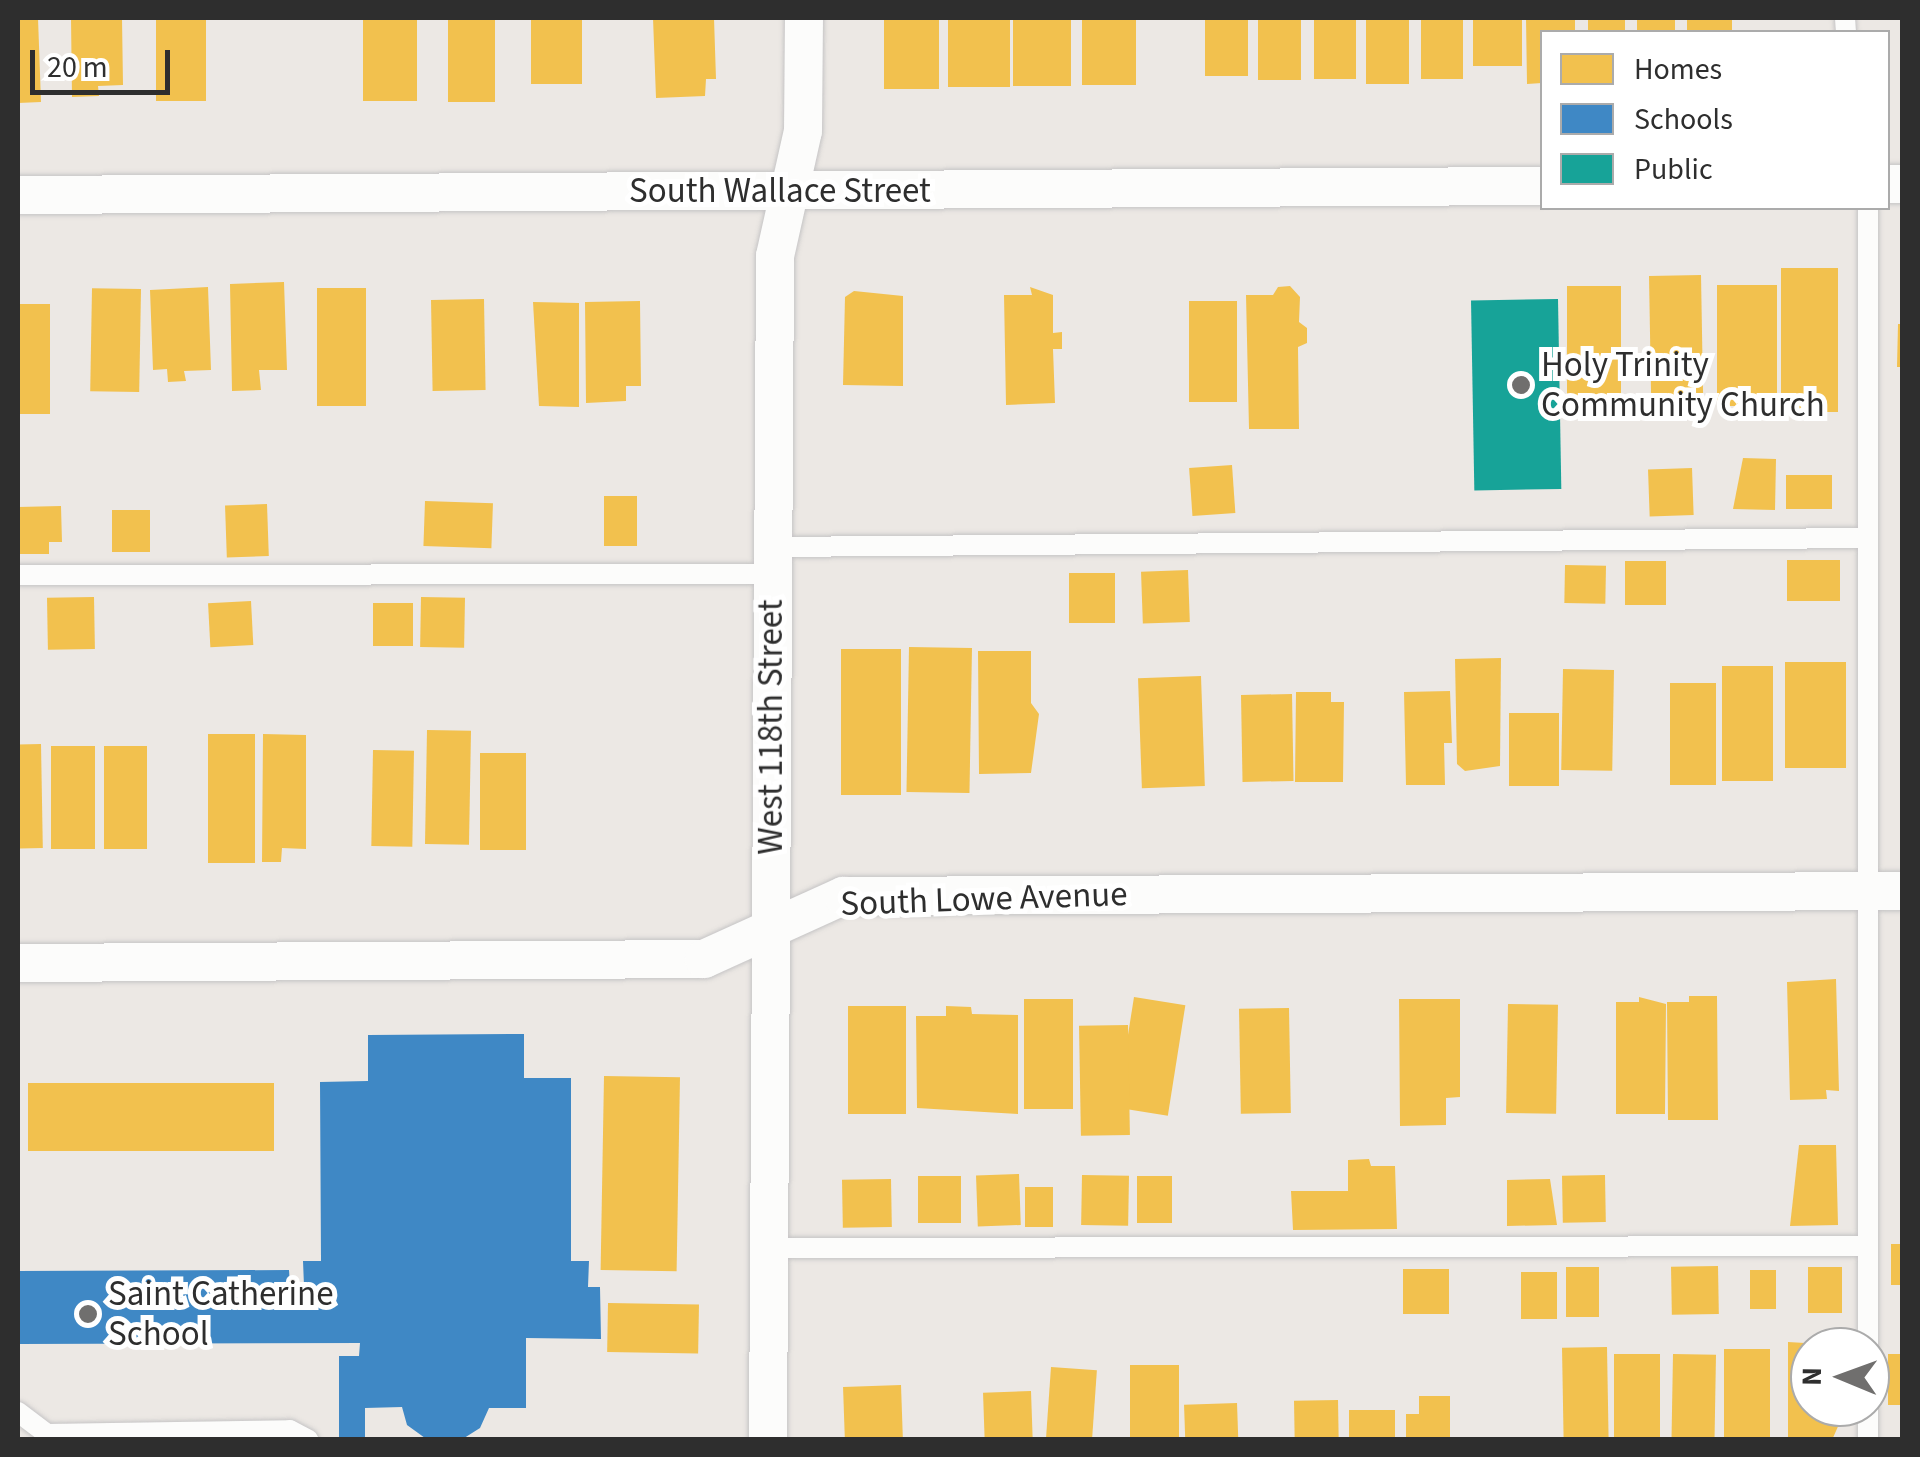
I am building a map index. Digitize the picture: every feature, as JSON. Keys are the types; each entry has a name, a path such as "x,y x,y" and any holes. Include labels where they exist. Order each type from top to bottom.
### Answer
{"street":[{"name":"West 118th Street","path":"768,1440 776,256 804,132 804,18"},
{"name":"South Wallace Street","path":"18,195 1540,186"},
{"name":"South Lowe Avenue","path":"18,963 704,958 842,896 1885,891"}],"lane":[{"path":"1868,210 1868,538 1885,891 1868,1246 1868,1327"},
{"path":"18,575 1868,538"},
{"path":"769,1248 1868,1246"},
{"path":"18,1412 46,1434 290,1430 308,1440"}],"building: Homes":[{"path":"18,18 38,18 41,102 18,103"},
{"path":"71,18 122,18 123,85 98,86 99,96 72,97"},
{"path":"156,18 206,18 206,101 156,101"},
{"path":"363,18 417,18 417,101 363,101"},
{"path":"448,18 495,18 495,102 448,102"},
{"path":"531,18 582,18 582,84 531,84"},
{"path":"653,18 714,18 716,79 706,79 705,96 656,98"},
{"path":"884,18 939,18 939,89 884,89"},
{"path":"948,18 1010,18 1010,87 948,87"},
{"path":"1013,18 1071,18 1071,86 1013,86"},
{"path":"1082,18 1136,18 1136,85 1082,85"},
{"path":"1205,18 1248,18 1248,76 1205,76"},
{"path":"1258,18 1301,18 1301,80 1258,80"},
{"path":"1314,18 1356,18 1356,79 1314,79"},
{"path":"1366,18 1409,18 1409,84 1366,84"},
{"path":"1421,18 1463,18 1463,79 1421,79"},
{"path":"1473,18 1522,18 1522,66 1473,66"},
{"path":"1526,18 1575,18 1575,30 1540,30 1540,83 1527,84"},
{"path":"1588,18 1625,18 1625,30 1588,30"},
{"path":"1637,18 1675,18 1675,30 1637,30"},
{"path":"1687,18 1732,18 1732,30 1687,30"},
{"path":"1781,268 1838,268 1838,412 1781,412"},
{"path":"1701,275 1703,398 1651,399 1649,276"},
{"path":"284,282 287,370 259,370 261,390 232,391 230,284"},
{"path":"1717,285 1777,285 1777,406 1717,406"},
{"path":"1290,286 1300,297 1299,322 1307,328 1307,343 1298,347 1299,429 1249,429 1246,295 1273,295 1278,287"},
{"path":"1567,286 1621,286 1621,400 1567,400"},
{"path":"208,287 211,370 184,371 186,381 168,382 167,369 153,370 150,290"},
{"path":"1030,287 1053,295 1053,333 1062,332 1062,349 1053,349 1055,403 1006,405 1004,295 1032,295"},
{"path":"92,288 141,289 139,392 90,391"},
{"path":"317,288 366,288 366,406 317,406"},
{"path":"854,291 903,296 903,386 843,385 845,297"},
{"path":"484,299 486,390 433,391 431,300"},
{"path":"640,301 641,386 626,386 626,401 586,403 585,302"},
{"path":"1189,301 1237,301 1237,402 1189,402"},
{"path":"533,302 579,303 579,407 539,406"},
{"path":"18,304 50,304 50,414 18,414"},
{"path":"1898,324 1902,324 1902,367 1897,367"},
{"path":"1743,458 1776,459 1775,510 1733,509"},
{"path":"1232,465 1235,513 1192,516 1189,468"},
{"path":"1692,468 1694,515 1650,517 1648,470"},
{"path":"1786,475 1832,475 1832,509 1786,509"},
{"path":"604,496 637,496 637,546 604,546"},
{"path":"425,501 493,503 491,548 423,546"},
{"path":"267,504 269,556 227,557 225,505"},
{"path":"61,506 62,542 49,542 49,554 18,554 18,507"},
{"path":"112,510 150,510 150,552 112,552"},
{"path":"1787,560 1840,560 1840,601 1787,601"},
{"path":"1625,561 1666,561 1666,605 1625,605"},
{"path":"1565,565 1606,566 1605,604 1564,603"},
{"path":"1188,570 1190,622 1143,624 1141,572"},
{"path":"1069,573 1115,573 1115,623 1069,623"},
{"path":"94,597 95,649 48,650 47,598"},
{"path":"421,597 465,598 464,648 420,647"},
{"path":"251,601 253,645 210,647 208,603"},
{"path":"373,603 413,603 413,646 373,646"},
{"path":"909,647 972,648 969,793 906,792"},
{"path":"841,649 901,649 901,795 841,795"},
{"path":"978,651 1031,651 1031,703 1039,714 1031,773 979,774"},
{"path":"1501,658 1500,766 1465,771 1457,764 1455,659"},
{"path":"1785,662 1846,662 1846,768 1785,768"},
{"path":"1722,666 1773,666 1773,781 1722,781"},
{"path":"1563,669 1614,670 1612,771 1561,770"},
{"path":"1201,676 1205,786 1142,788 1138,678"},
{"path":"1670,683 1716,683 1716,785 1670,785"},
{"path":"1450,691 1452,743 1444,743 1445,785 1406,785 1404,692"},
{"path":"1296,692 1331,692 1331,702 1344,702 1343,782 1295,782"},
{"path":"1292,694 1294,781 1243,782 1241,695"},
{"path":"1509,713 1559,713 1559,786 1509,786"},
{"path":"427,730 471,731 469,845 425,844"},
{"path":"208,734 255,734 255,863 208,863"},
{"path":"263,734 306,735 306,849 282,848 281,862 262,862"},
{"path":"18,744 41,744 43,848 20,848"},
{"path":"51,746 95,746 95,849 51,849"},
{"path":"104,746 147,746 147,849 104,849"},
{"path":"373,750 414,751 412,847 371,846"},
{"path":"480,753 526,753 526,850 480,850"},
{"path":"1836,979 1839,1091 1826,1090 1827,1099 1790,1100 1787,982"},
{"path":"1689,996 1717,996 1718,1120 1668,1120 1667,1002 1689,1002"},
{"path":"1134,997 1185,1005 1168,1116 1116,1108"},
{"path":"1639,997 1666,1004 1665,1114 1616,1114 1616,1002 1639,1002"},
{"path":"1024,999 1073,999 1073,1109 1024,1109"},
{"path":"1399,999 1460,999 1460,1097 1446,1098 1446,1125 1400,1126"},
{"path":"1508,1004 1558,1005 1556,1114 1506,1113"},
{"path":"848,1006 906,1006 906,1114 848,1114"},
{"path":"946,1006 971,1007 972,1014 1018,1015 1018,1114 917,1108 916,1016 946,1016"},
{"path":"1289,1008 1291,1113 1241,1114 1239,1009"},
{"path":"1128,1025 1130,1135 1081,1136 1079,1026"},
{"path":"604,1076 680,1077 677,1271 601,1270"},
{"path":"28,1083 274,1083 274,1151 28,1151"},
{"path":"1799,1145 1836,1145 1838,1225 1790,1226"},
{"path":"1369,1159 1371,1166 1395,1166 1397,1229 1293,1230 1291,1191 1348,1191 1348,1160"},
{"path":"1019,1174 1021,1225 978,1226 976,1176"},
{"path":"1082,1175 1129,1176 1128,1226 1081,1225"},
{"path":"1605,1175 1606,1222 1563,1223 1562,1176"},
{"path":"918,1176 961,1176 961,1223 918,1223"},
{"path":"1137,1176 1172,1176 1172,1223 1137,1223"},
{"path":"891,1179 892,1227 843,1228 842,1180"},
{"path":"1550,1179 1557,1225 1507,1226 1507,1180"},
{"path":"1025,1187 1053,1187 1053,1227 1025,1227"},
{"path":"1891,1244 1902,1244 1902,1285 1891,1285"},
{"path":"1718,1266 1719,1314 1672,1315 1671,1267"},
{"path":"1566,1267 1599,1267 1599,1317 1566,1317"},
{"path":"1808,1267 1842,1267 1842,1313 1808,1313"},
{"path":"1403,1269 1449,1269 1449,1314 1403,1314"},
{"path":"1750,1270 1776,1270 1776,1309 1750,1309"},
{"path":"1521,1272 1557,1272 1557,1319 1521,1319"},
{"path":"608,1303 699,1305 698,1354 607,1352"},
{"path":"1788,1342 1790,1427 1838,1427 1832,1440 1788,1440"},
{"path":"1607,1347 1609,1440 1564,1440 1562,1348"},
{"path":"1724,1349 1770,1349 1770,1440 1724,1440"},
{"path":"1614,1354 1660,1354 1660,1440 1614,1440"},
{"path":"1673,1354 1716,1355 1715,1440 1671,1440"},
{"path":"1890,1354 1902,1354 1902,1405 1890,1405"},
{"path":"1130,1365 1179,1365 1179,1440 1130,1440"},
{"path":"1051,1367 1097,1370 1092,1440 1046,1440"},
{"path":"901,1385 903,1440 845,1440 843,1387"},
{"path":"1031,1391 1033,1440 985,1440 983,1393"},
{"path":"1419,1396 1450,1396 1450,1440 1406,1440 1406,1414 1419,1414"},
{"path":"1338,1400 1339,1440 1295,1440 1294,1401"},
{"path":"1237,1403 1238,1440 1185,1440 1184,1405"},
{"path":"1349,1410 1395,1410 1395,1440 1349,1440"}],"building: Schools":[{"path":"524,1034 524,1078 571,1078 571,1261 589,1261 588,1287 600,1287 601,1339 526,1338 526,1408 489,1408 480,1428 461,1440 425,1438 407,1425 402,1407 365,1408 365,1440 339,1440 339,1356 359,1356 360,1343 18,1344 18,1271 289,1270 290,1286 304,1286 303,1261 321,1261 320,1082 368,1081 368,1035"}],"building: Public":[{"path":"1558,299 1561,489 1474,490 1471,301"}],"place":[{"name":"Holy Trinity Community Church","path":"1521,385"},
{"name":"Saint Catherine School","path":"88,1314"}]}
